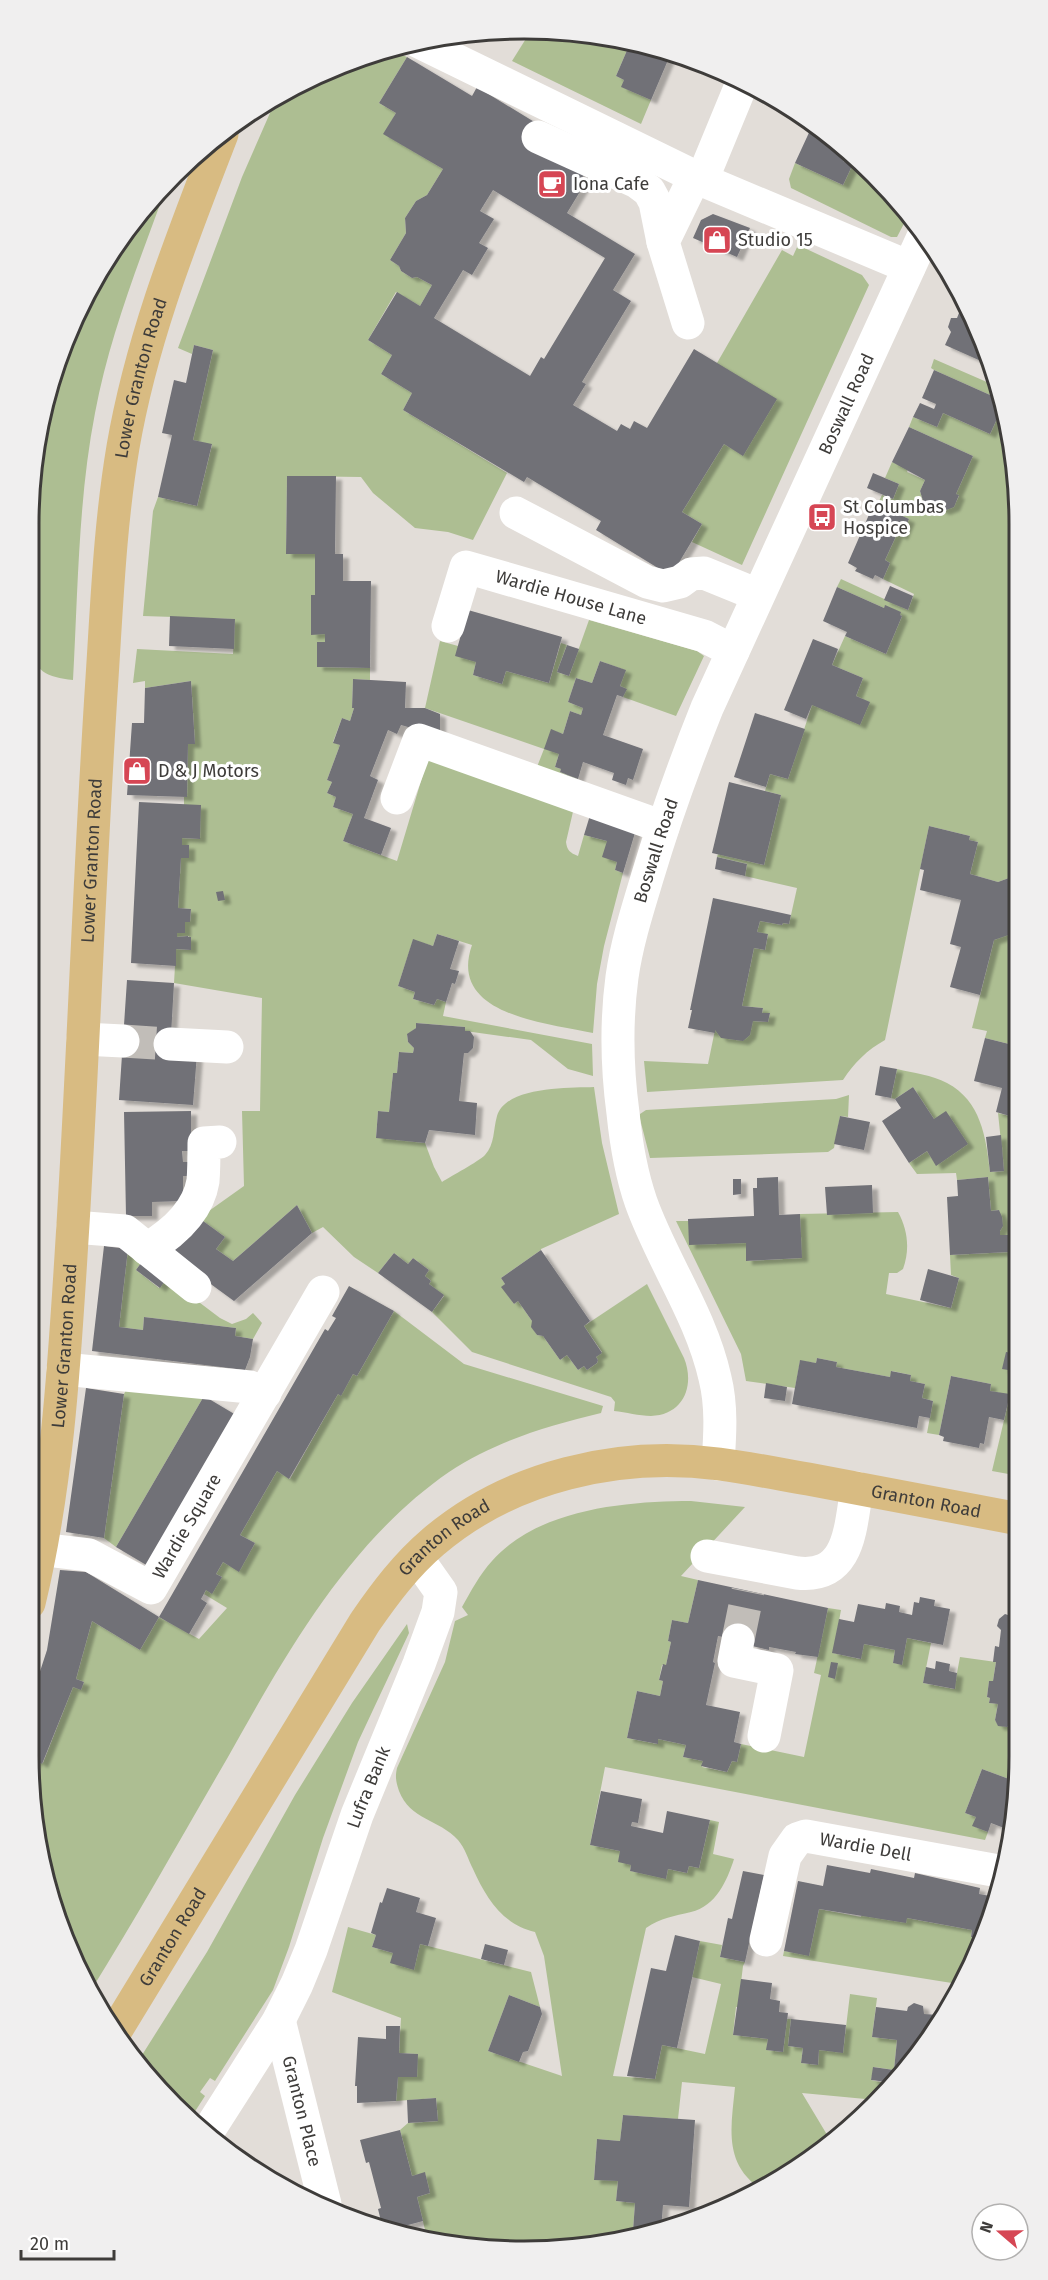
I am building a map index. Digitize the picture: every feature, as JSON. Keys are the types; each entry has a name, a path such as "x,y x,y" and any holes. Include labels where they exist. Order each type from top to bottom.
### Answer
{"main road":[{"name":"Lower Granton Road","path":"39,1549 54,1456 63,1369 73,1227 106,596 115,498 123,445 150,329 170,268 216,149"},
{"name":"Granton Road","path":"120,2024 355,1637 386,1592 446,1531 476,1512 513,1491 571,1472 623,1463 653,1461 718,1464 1009,1517"}],"street":[{"path":"456,45 698,178 909,267"},
{"path":"663,242 698,178 739,89"},
{"path":"538,137 637,182 649,191 655,202 663,242 688,323"},
{"name":"Boswall Road","path":"718,1464 720,1403 711,1360 641,1202 632,1172 621,1098 618,1029 622,976 641,898 685,762 733,651 920,244"},
{"path":"516,513 647,582 663,586 680,582 691,574 704,573 759,595"},
{"name":"Wardie House Lane","path":"448,626 466,567 704,636 733,651"},
{"path":"397,798 419,740 663,827"},
{"path":"82,1039 123,1041"},
{"path":"170,1044 227,1047"},
{"path":"147,1249 177,1228 192,1208 203,1183 204,1143 220,1142"},
{"path":"73,1227 125,1231 195,1287"},
{"name":"Wardie Square","path":"39,1549 89,1555 151,1588 323,1292"},
{"path":"63,1369 250,1387 265,1393"},
{"path":"707,1556 751,1577 821,1572 832,1565 847,1546 857,1488"},
{"name":"Lufra Bank","path":"211,2127 279,2020 311,1950 342,1856 438,1612 441,1592 417,1558"},
{"path":"738,1640 734,1661 777,1670 764,1736"},
{"name":"Wardie Dell","path":"766,1941 785,1856 797,1839 806,1836 995,1870"},
{"name":"Granton Place","path":"279,2020 323,2197"}],"green space":[{"path":"526,39 587,43 627,50 616,76 624,80 622,87 651,100 641,124 512,61"},
{"path":"398,56 407,57 379,103 396,113 384,134 443,169 427,195 416,201 405,218 406,233 390,260 412,278 417,277 432,285 420,306 396,292 368,340 392,355 381,374 412,393 403,410 507,473 473,540 448,532 415,528 373,493 361,477 287,476 286,553 315,554 315,595 311,596 311,634 325,634 325,642 317,642 317,667 370,668 370,680 353,679 352,708 354,708 350,721 342,718 333,742 340,745 327,780 332,782 327,793 336,797 333,807 353,814 343,841 397,861 427,761 432,757 575,803 566,842 568,849 578,856 584,835 607,841 617,862 615,870 623,873 604,946 597,984 593,1033 528,1019 506,1012 487,1001 474,987 468,969 472,945 437,934 433,946 413,940 398,986 415,992 413,999 434,1005 437,999 446,1002 443,1016 592,1044 593,1076 568,1069 531,1040 465,1031 465,1027 416,1023 416,1028 407,1035 408,1042 414,1048 413,1053 399,1052 397,1073 393,1073 389,1112 378,1111 376,1137 425,1143 442,1182 485,1155 492,1142 497,1116 503,1106 512,1099 540,1091 594,1087 602,1143 619,1214 541,1249 501,1278 505,1284 502,1287 514,1304 518,1301 532,1321 532,1327 537,1335 543,1336 560,1360 567,1355 578,1370 584,1366 587,1370 597,1363 596,1357 602,1352 584,1326 647,1284 687,1368 687,1388 684,1397 672,1410 662,1414 646,1416 614,1411 615,1402 611,1397 472,1352 432,1312 444,1296 429,1284 431,1281 425,1276 429,1270 413,1258 408,1264 394,1253 378,1273 354,1257 323,1227 312,1233 297,1205 233,1261 216,1249 225,1237 199,1218 244,1186 242,1111 260,1111 262,998 174,983 176,949 191,950 191,938 177,937 177,933 185,933 185,922 190,922 191,909 178,908 181,858 189,858 189,845 182,845 182,838 200,839 184,805 184,797 187,797 188,744 195,744 191,681 145,688 145,681 133,683 137,649 233,654 235,619 143,616 153,511 158,497 197,506 212,445 193,440 213,350 194,345 192,354 178,348 242,177 271,111 309,89 338,76"},
{"path":"795,163 843,185 852,166 904,223 897,237 891,237 791,188 789,179"},
{"path":"161,202 127,295 101,383 95,413 82,513 73,680 49,675 39,668 39,524 40,492 48,429 65,368 89,309 121,255"},
{"path":"798,245 862,275 869,285 742,565 692,542 702,524 682,512 724,444 743,455 717,363 782,250 793,256"},
{"path":"934,359 987,382 991,396 934,370 931,368"},
{"path":"943,413 990,434 997,418 1005,461 1009,524 1009,878 998,882 970,874 978,842 969,840 970,836 929,826 885,1040 861,1057 843,1080 647,1092 644,1061 708,1064 715,1030 753,1021 768,1022 770,1013 762,1013 763,1008 742,1006 754,948 765,950 768,935 757,932 760,921 789,924 797,888 745,876 747,864 717,857 718,854 764,865 781,795 765,791 770,774 788,779 812,705 869,702 856,696 863,678 832,665 845,636 886,654 902,616 900,612 885,606 884,608 837,587 841,579 908,610 914,594 883,579 890,563 885,560 897,534 902,536 909,519 877,505 882,495 893,499 899,484 885,478 892,462 908,469 907,472 925,480 920,491 923,501 944,511 954,506 959,496 956,494 973,456 909,427 913,417 937,427"},
{"path":"589,620 697,651 704,656 676,716 623,697 626,689 620,686 625,670 600,661 592,683 576,678 568,702 583,708 581,715 570,711 563,734 551,730 559,754 555,767 561,769 560,772 578,779 575,786 535,772 544,749 425,708 440,641 458,646 476,662 473,675 502,684 506,671 549,683 561,643 567,645 557,672 569,676"},
{"path":"1009,934 1009,1044 985,1038 987,1031 972,1028 994,940"},
{"path":"897,1069 941,1080 958,1091 968,1100 980,1121 990,1172 1004,1171 998,1113 1009,1116 1009,1236 1000,1235 1002,1223 999,1210 991,1211 988,1177 957,1180 956,1173 917,1174 909,1163 927,1151 936,1165 934,1119 913,1087 895,1099 891,1098"},
{"path":"849,1095 848,1117 840,1116 834,1148 828,1152 650,1158 640,1119 640,1114 646,1110 836,1099"},
{"path":"898,1212 906,1233 907,1255 903,1269 897,1273 889,1273 886,1294 951,1308 959,1278 951,1275 950,1255 1009,1252 1009,1395 990,1391 991,1384 951,1376 939,1435 927,1433 933,1401 922,1398 925,1384 910,1381 911,1375 892,1371 890,1377 836,1367 837,1362 817,1358 816,1363 800,1361 795,1388 746,1381 741,1354 676,1221 688,1221 746,1243 747,1261 801,1258 800,1214"},
{"path":"128,1249 143,1260 136,1270 159,1288 167,1278 220,1318 232,1324 246,1319 253,1313 262,1323 253,1339 235,1336 236,1328 144,1317 143,1330 119,1327"},
{"path":"394,1311 464,1364 603,1406 601,1413 522,1436 485,1452 449,1472 413,1500 380,1531 350,1565 297,1639 273,1678 143,1905 95,1983 65,1912 48,1851 43,1819 39,1761 43,1763 73,1687 81,1689 84,1682 76,1679 92,1621 140,1650 159,1617 199,1639 227,1608 204,1594 222,1577 216,1574 223,1562 239,1571 255,1543 240,1535 277,1471 290,1479 338,1394 341,1395 353,1374 357,1376"},
{"path":"128,1386 204,1396 116,1547 104,1538 124,1394"},
{"path":"1009,1399 1009,1474 992,1471"},
{"path":"691,1501 745,1507 681,1576 698,1580 688,1623 672,1620 668,1641 671,1642 666,1665 662,1665 659,1680 663,1681 660,1696 637,1691 627,1738 657,1744 658,1739 686,1745 683,1757 703,1761 702,1767 727,1772 732,1761 737,1762 741,1744 804,1757 821,1675 814,1673 828,1608 841,1610 833,1653 860,1659 864,1644 895,1650 893,1663 902,1664 907,1638 931,1643 923,1683 954,1689 960,1657 996,1662 993,1681 989,1681 987,1697 990,1698 989,1703 998,1704 995,1720 998,1725 1009,1725 1008,1779 982,1769 965,1813 976,1817 973,1826 988,1832 985,1840 605,1767 590,1845 620,1851 631,1865 630,1871 666,1878 668,1869 687,1873 689,1866 699,1868 710,1820 719,1822 713,1854 734,1859 724,1884 707,1904 700,1909 673,1916 646,1928 613,2076 655,2079 662,2045 705,2054 721,1984 692,1977 700,1941 722,1945 720,1957 745,1962 733,2035 768,2039 767,2050 783,2052 787,2019 791,2019 788,2046 803,2048 801,2063 818,2065 819,2050 843,2052 850,1994 877,1998 872,2037 897,2040 894,2070 874,2067 871,2080 883,2083 867,2099 802,2093 827,2135 753,2183 741,2169 732,2144 735,2087 682,2082 678,2119 623,2115 620,2141 597,2139 594,2179 618,2181 616,2201 635,2203 633,2228 587,2237 524,2241 461,2237 425,2231 417,2197 430,2193 425,2173 412,2176 400,2130 408,2123 438,2121 436,2098 396,2101 398,2077 417,2077 417,2054 399,2053 401,2018 332,1992 348,1927 376,1935 372,1947 393,1953 414,1969 420,1944 531,1972 540,2007 509,1995 488,2051 562,2076 544,1956 535,1932 514,1923 497,1909 478,1880 458,1840 417,1814 404,1801 397,1782 397,1768 445,1662 455,1621 468,1615 462,1607 492,1561 511,1543 558,1519 612,1506"},
{"path":"407,1624 409,1633 358,1742 323,1838 273,1990 215,2081 210,2078 200,2092 205,2096 195,2112 159,2076 142,2055 207,1952 295,1795 352,1703"},
{"path":"819,1909 861,1917 862,1914 907,1918 972,1930 971,1937 974,1937 953,1983 783,1956 784,1951 809,1955"}],"building":[{"path":"627,50 667,61 651,100 621,87 624,80 616,76"},
{"path":"407,57 472,96 477,87 536,123 587,169 582,178 587,180 567,213 635,254 613,290 631,301 582,382 586,384 573,405 617,431 621,424 630,429 634,421 647,428 694,349 777,399 743,456 724,444 682,512 702,524 671,576 596,530 601,521 527,477 524,482 403,410 412,393 381,374 392,355 368,340 397,292 420,306 432,285 417,277 412,278 390,260 406,233 405,218 416,201 427,195 443,169 383,134 396,113 379,103","holes":["493,190 605,258 544,359 541,357 530,376 434,318 463,270 472,275 488,248 479,243 494,219 480,211"]},
{"path":"809,132 852,166 843,185 795,163"},
{"path":"713,214 750,228 737,257 693,238 701,220"},
{"path":"960,311 980,361 945,345 951,332 948,327 951,318 957,318"},
{"path":"194,345 213,350 193,440 212,444 197,506 158,497 172,435 162,433 174,380 186,383"},
{"path":"934,370 991,396 997,418 990,434 943,413 937,427 913,417 920,403 934,409 935,407 936,404 922,398"},
{"path":"909,427 973,456 956,494 959,495 954,507 944,511 923,501 920,491 925,480 892,462"},
{"path":"873,473 899,484 893,499 867,488"},
{"path":"287,476 336,476 335,554 343,554 343,581 371,581 370,668 317,667 317,642 325,642 325,634 311,635 311,595 315,595 315,554 286,554"},
{"path":"874,503 909,519 902,536 897,534 885,560 890,563 883,579 875,575 873,579 855,571 857,568 848,563"},
{"path":"890,586 913,596 908,610 884,600"},
{"path":"837,587 884,608 885,605 901,612 902,616 886,654 845,636 847,632 823,621"},
{"path":"468,610 562,637 549,683 506,671 502,684 473,675 476,662 455,656"},
{"path":"170,616 235,619 234,649 169,646"},
{"path":"813,639 838,649 832,665 863,678 856,696 870,702 860,725 812,705 806,719 784,710"},
{"path":"567,645 579,649 569,676 557,672"},
{"path":"600,661 626,670 620,686 627,689 623,697 617,695 603,735 643,749 633,780 628,778 626,785 612,780 614,773 583,762 578,779 560,772 561,769 555,767 559,754 544,749 551,729 563,734 570,711 581,715 583,708 568,702 576,678 592,683"},
{"path":"353,679 406,682 405,708 425,708 440,714 440,730 415,729 401,725 397,734 388,730 370,776 378,780 364,818 391,828 381,855 343,841 353,814 333,807 336,797 327,793 332,782 327,780 340,745 333,743 342,718 350,721 354,708 352,708"},
{"path":"191,681 195,744 188,744 187,797 127,795 132,723 144,723 145,688"},
{"path":"755,713 805,729 788,779 770,774 766,787 734,777"},
{"path":"729,782 781,795 764,865 712,853"},
{"path":"139,802 201,805 200,839 182,838 182,845 189,845 189,858 181,858 178,908 191,909 190,922 185,922 185,933 177,933 177,937 191,937 191,950 176,949 176,966 131,963"},
{"path":"591,812 637,826 623,873 615,870 617,862 602,857 607,841 584,835"},
{"path":"929,826 970,836 969,840 978,842 970,874 998,882 1009,878 1009,935 994,940 980,995 950,987 961,947 950,944 961,900 920,890 924,870 920,869"},
{"path":"717,857 747,864 745,876 715,869"},
{"path":"223,891 225,900 218,901 216,892"},
{"path":"713,898 791,915 789,924 760,921 757,932 768,934 765,950 754,948 742,1006 763,1008 762,1013 770,1013 768,1022 753,1021 750,1035 743,1041 721,1038 715,1030 715,1033 688,1028"},
{"path":"437,934 459,941 450,969 459,971 455,984 452,983 446,1002 437,999 434,1005 413,999 415,992 398,986 413,939 433,946"},
{"path":"127,980 174,983 170,1053 197,1054 193,1105 119,1100"},
{"path":"416,1023 465,1027 465,1031 470,1031 474,1037 473,1048 468,1053 464,1053 459,1101 477,1103 475,1135 429,1130 425,1143 376,1138 378,1111 389,1112 393,1073 397,1073 399,1052 413,1053 414,1048 408,1042 407,1034 416,1028"},
{"path":"985,1038 1009,1044 1009,1116 996,1112 1002,1088 974,1081"},
{"path":"880,1066 897,1069 891,1098 875,1095"},
{"path":"913,1087 934,1119 946,1111 968,1144 936,1166 927,1151 909,1163 882,1121 901,1108 895,1099"},
{"path":"191,1111 191,1151 182,1151 183,1162 189,1162 189,1176 183,1176 183,1201 152,1202 152,1216 126,1216 124,1112"},
{"path":"840,1116 870,1122 864,1150 834,1144"},
{"path":"1001,1135 1004,1171 990,1172 986,1137"},
{"path":"778,1177 779,1215 800,1214 802,1258 746,1261 746,1243 689,1245 688,1219 754,1216 753,1188 757,1188 757,1178"},
{"path":"988,1177 991,1211 999,1210 1003,1226 1000,1235 1009,1236 1009,1252 950,1255 947,1197 958,1196 957,1180"},
{"path":"733,1179 741,1179 741,1194 733,1195"},
{"path":"872,1185 873,1213 827,1215 825,1187"},
{"path":"297,1205 312,1233 234,1301 171,1255 199,1218 225,1237 216,1249 233,1261"},
{"path":"104,1246 128,1249 119,1327 143,1330 144,1317 236,1328 235,1336 253,1339 245,1370 92,1351"},
{"path":"541,1250 590,1321 584,1326 602,1353 596,1357 597,1363 587,1370 584,1366 578,1370 567,1355 560,1360 543,1336 537,1335 531,1327 532,1321 518,1301 514,1304 501,1287 505,1284 501,1278"},
{"path":"394,1253 408,1264 413,1258 429,1270 425,1276 431,1281 429,1284 444,1295 432,1312 378,1273"},
{"path":"143,1260 167,1278 160,1288 136,1270"},
{"path":"928,1269 959,1278 951,1308 920,1300"},
{"path":"349,1286 394,1311 357,1376 353,1374 341,1396 338,1394 289,1479 277,1471 240,1535 255,1543 239,1572 223,1562 216,1574 222,1577 212,1594 206,1590 201,1599 207,1603 189,1634 159,1617 325,1329 328,1331 336,1318 332,1316"},
{"path":"1006,1352 1009,1352 1009,1370 1002,1369"},
{"path":"817,1358 837,1362 836,1367 890,1377 891,1371 911,1375 910,1381 925,1384 922,1398 933,1401 930,1418 919,1416 917,1428 792,1404 800,1360 816,1363"},
{"path":"951,1376 991,1384 990,1391 1009,1394 1004,1420 989,1417 984,1444 980,1443 979,1448 943,1441 944,1437 939,1435"},
{"path":"766,1383 787,1387 785,1401 764,1398"},
{"path":"86,1388 124,1394 104,1538 66,1532"},
{"path":"204,1396 236,1415 148,1566 116,1547"},
{"path":"60,1570 86,1572 159,1617 140,1650 92,1621 76,1679 84,1682 81,1690 73,1687 42,1764 39,1762 39,1674 47,1650"},
{"path":"698,1580 828,1608 818,1657 769,1647 769,1650 752,1646 752,1643 718,1636 706,1705 740,1712 734,1742 741,1744 737,1762 732,1761 727,1772 701,1766 703,1761 683,1757 686,1745 658,1739 658,1744 627,1738 637,1691 660,1696 663,1681 659,1680 663,1664 666,1665 671,1642 668,1641 672,1620 688,1623"},
{"path":"920,1597 935,1600 934,1606 950,1609 943,1645 907,1638 902,1665 893,1663 895,1650 864,1644 861,1659 832,1653 839,1619 854,1622 858,1604 885,1609 886,1603 900,1606 899,1612 912,1615 914,1602 919,1603"},
{"path":"1005,1614 1009,1615 1009,1725 1007,1727 998,1726 995,1720 998,1704 989,1703 990,1698 987,1697 989,1681 993,1681 996,1662 993,1662 995,1646 999,1647 1001,1630 997,1626 999,1619"},
{"path":"936,1661 950,1664 949,1671 957,1673 955,1689 923,1683 926,1667 935,1669"},
{"path":"831,1662 838,1663 835,1679 828,1677"},
{"path":"982,1769 1008,1779 1004,1828 991,1823 988,1832 972,1826 976,1817 965,1813"},
{"path":"601,1791 642,1799 638,1823 632,1822 631,1826 663,1833 667,1811 710,1820 699,1868 689,1866 687,1873 668,1869 666,1879 630,1871 631,1865 618,1862 620,1851 590,1845"},
{"path":"827,1865 870,1873 871,1869 914,1878 915,1873 980,1888 979,1894 988,1896 974,1937 971,1937 972,1930 907,1918 906,1923 819,1909 809,1956 784,1951 798,1881 823,1886"},
{"path":"743,1871 764,1875 745,1962 720,1957 728,1918 732,1919"},
{"path":"387,1888 420,1898 416,1912 436,1918 428,1946 420,1944 414,1970 390,1963 393,1953 372,1947 376,1935 371,1933 380,1902 382,1903"},
{"path":"675,1935 700,1941 677,2048 662,2045 655,2079 627,2076 651,1968 666,1971"},
{"path":"485,1944 508,1950 504,1965 481,1959"},
{"path":"741,1979 772,1983 770,1999 780,2001 779,2012 788,2013 783,2052 766,2050 768,2039 733,2035"},
{"path":"509,1995 540,2007 542,2014 528,2051 523,2052 519,2062 488,2051"},
{"path":"914,2003 923,2006 924,2014 934,2015 894,2070 897,2040 872,2037 876,2007 907,2011 908,2007"},
{"path":"791,2019 846,2025 843,2053 819,2050 818,2065 801,2063 803,2048 788,2046"},
{"path":"386,2026 400,2026 399,2053 418,2054 417,2077 398,2077 396,2101 357,2103 357,2086 355,2086 358,2037 386,2039"},
{"path":"873,2067 894,2070 884,2082 871,2080"},
{"path":"436,2098 438,2121 408,2123 407,2100"},
{"path":"623,2115 695,2120 689,2207 663,2205 662,2220 633,2228 635,2203 616,2201 618,2181 594,2180 597,2139 620,2141"},
{"path":"400,2130 412,2176 425,2172 430,2193 417,2197 423,2221 405,2226 380,2219 378,2209 381,2208 369,2162 366,2163 360,2140"}],"tunnel":[{"path":"123,1041 170,1044"},
{"path":"738,1640 748,1591"}],"place":[{"name":"Iona Cafe","path":"552,184"},
{"name":"Studio 15","path":"717,240"},
{"name":"St Columbas Hospice","path":"822,517"},
{"name":"D & J Motors","path":"137,771"}]}
